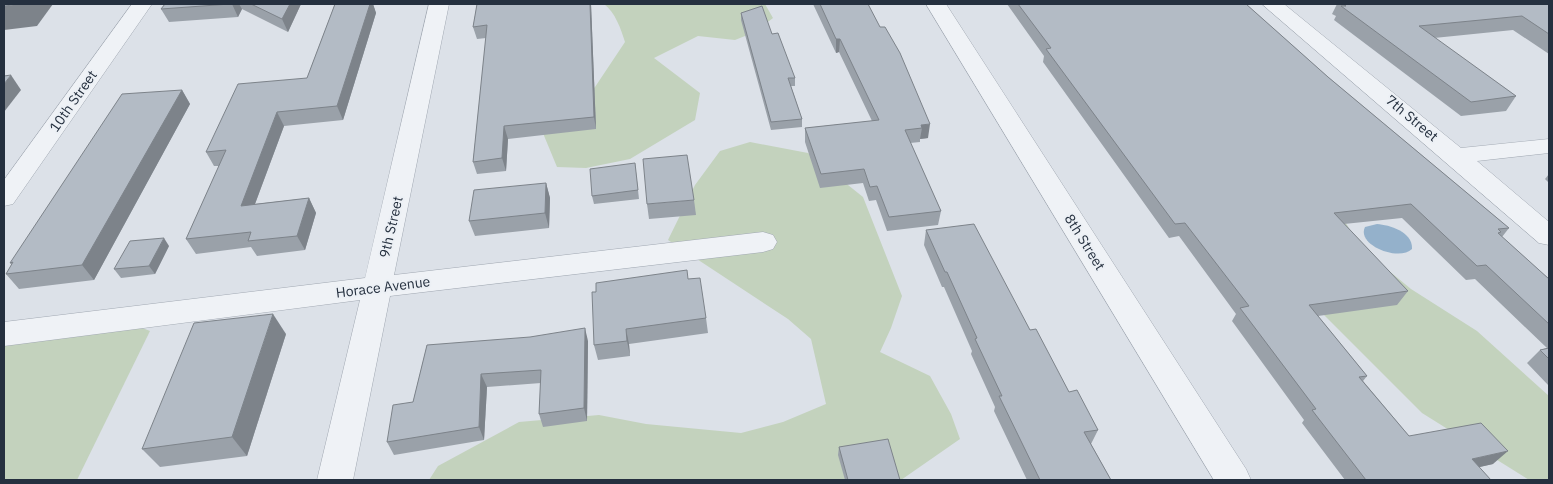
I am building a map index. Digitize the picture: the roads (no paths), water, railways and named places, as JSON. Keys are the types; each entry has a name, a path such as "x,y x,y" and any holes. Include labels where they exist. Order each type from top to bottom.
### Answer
{"street":[{"name":"10th Street","path":"4,198 142,4"},
{"name":"9th Street","path":"336,480 440,4"},
{"name":"8th Street","path":"936,4 1233,480"},
{"name":"7th Street","path":"1272,4 1457,156 1549,236"},
{"path":"1457,156 1549,146"},
{"name":"Horace Avenue","path":"4,334 378,287 763,242"}],"water":[{"path":"1377,224 1400,230 1409,238 1412,249 1406,253 1398,254 1380,250 1372,245 1364,234 1365,227"}]}
